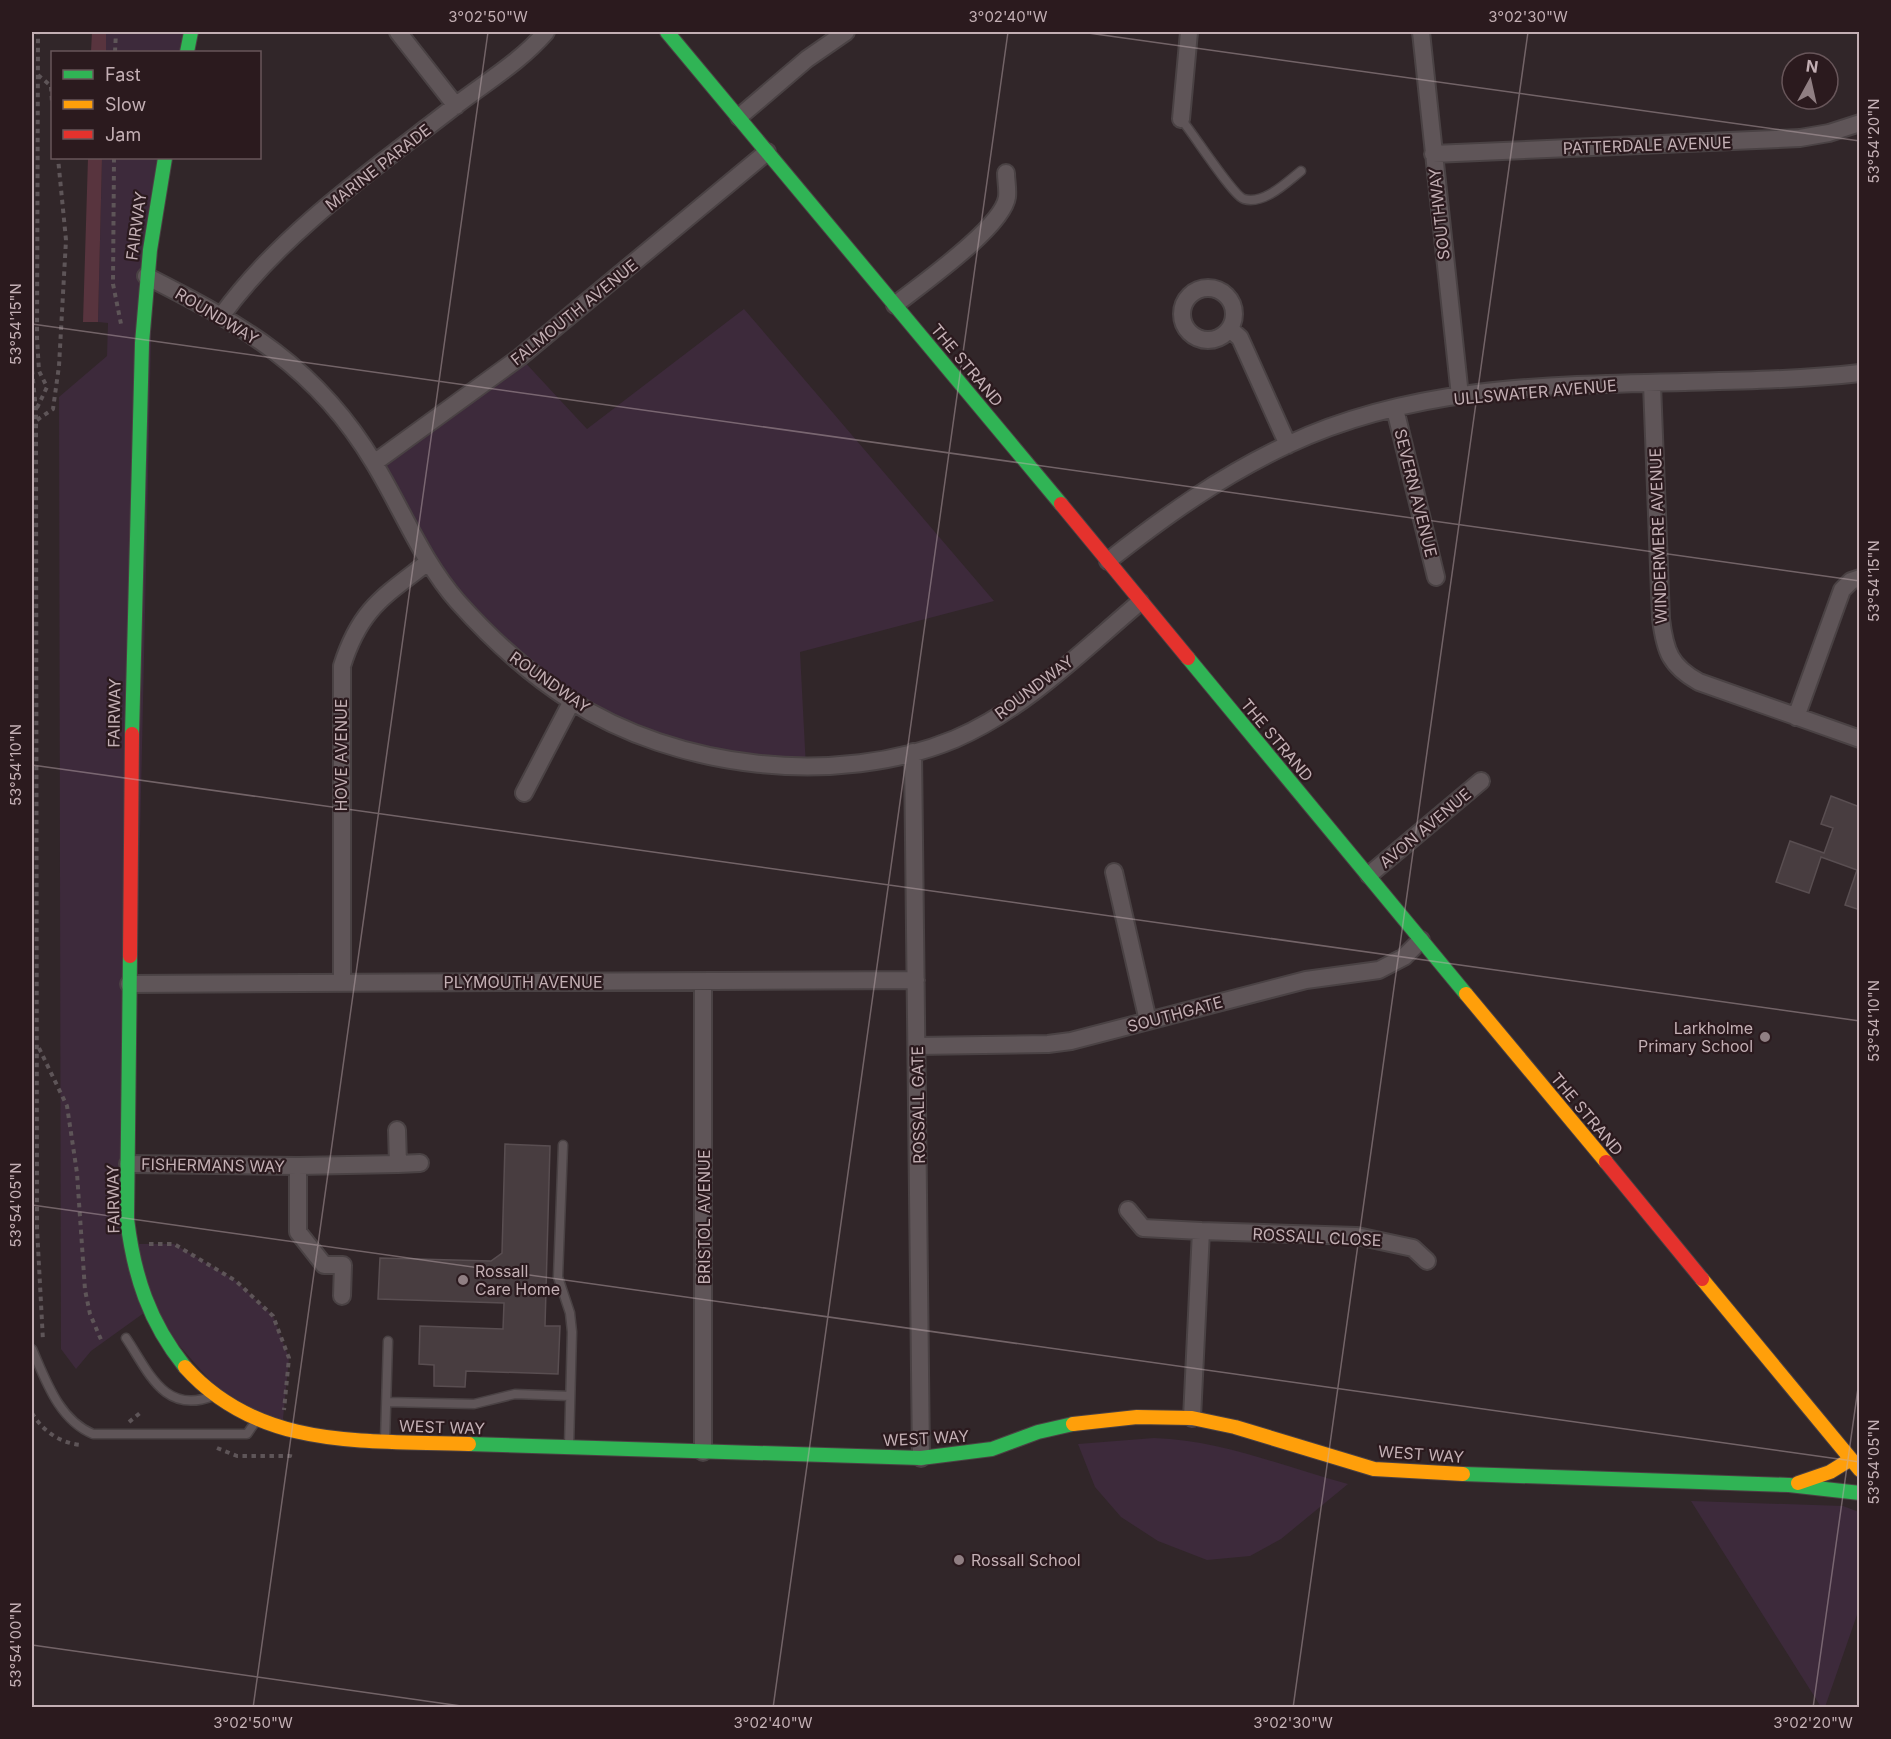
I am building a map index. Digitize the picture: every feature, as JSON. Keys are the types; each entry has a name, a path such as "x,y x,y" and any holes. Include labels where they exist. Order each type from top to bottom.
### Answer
{"street":[{"path":"187,51 191,32"},
{"path":"398,32 456,106"},
{"name":"MARINE PARADE","path":"222,315 236,296 287,240 511,65 546,32"},
{"name":"THE STRAND","path":"667,32 1860,1470"},
{"path":"739,117 807,59 846,32"},
{"path":"1181,119 1189,32"},
{"name":"SOUTHWAY","path":"1421,32 1460,396"},
{"name":"PATTERDALE AVENUE","path":"1433,154 1800,138 1829,133 1860,123"},
{"name":"FALMOUTH AVENUE","path":"374,463 520,357 767,152"},
{"name":"FAIRWAY","path":"135,1270 127,1220 130,724 139,377 146,276 154,206 165,159"},
{"path":"895,305 981,235 998,215 1007,198 1005,174"},
{"name":"ROUNDWAY","path":"146,276 222,315 312,381 347,420 374,463 428,562 455,599 488,635 525,667 572,701 644,736 684,749 762,764 806,768 876,761 913,752 954,739 1012,707 1140,602"},
{"path":"1230,329 1240,338 1288,445"},
{"name":"ULLSWATER AVENUE","path":"1108,561 1173,510 1207,487 1288,445 1342,424 1395,409 1460,396 1549,388 1860,374"},
{"name":"WINDERMERE AVENUE","path":"1652,384 1661,619 1670,657 1682,673 1699,682 1860,739"},
{"name":"SEVERN AVENUE","path":"1395,409 1436,577"},
{"name":"HOVE AVENUE","path":"342,982 342,666 352,637 364,616 382,597 428,562"},
{"path":"1796,717 1842,590 1851,580 1860,578"},
{"path":"524,793 572,701"},
{"name":"ROSSALL GATE","path":"913,752 921,1458"},
{"name":"AVON AVENUE","path":"1368,875 1481,780"},
{"path":"1114,872 1148,1021"},
{"name":"SOUTHGATE","path":"917,1046 1047,1044 1071,1041 1306,980 1380,970 1404,957 1421,939"},
{"name":"PLYMOUTH AVENUE","path":"129,984 916,980"},
{"name":"BRISTOL AVENUE","path":"703,982 705,1367 703,1452"},
{"path":"397,1130 398,1164"},
{"name":"FISHERMANS WAY","path":"128,1164 298,1166 420,1163"},
{"name":"FISHERMANS WAY","path":"298,1166 297,1232 324,1265 343,1265 342,1296"},
{"name":"ROSSALL CLOSE","path":"1128,1210 1143,1228 1357,1236 1413,1248 1427,1261"},
{"path":"1192,1418 1201,1231"},
{"name":"WEST WAY","path":"135,1270 141,1292 158,1328 173,1352 216,1395 256,1421 282,1429 333,1439 921,1458 992,1449 1038,1432 1085,1422 1137,1417 1192,1418 1235,1427 1334,1459 1374,1468 1419,1473 1789,1485 1860,1494"},
{"name":"WEST WAY","path":"1789,1485 1821,1476 1851,1459"}],"lane":[{"path":"1181,119 1211,157 1235,194 1244,199 1263,197 1301,171"},
{"path":"563,1145 558,1277 570,1313 569,1447"},
{"path":"126,1338 163,1393 177,1401 201,1400 216,1395"},
{"path":"385,1442 388,1341"},
{"path":"32,1349 64,1413 78,1428 93,1434 247,1434 256,1421"},
{"path":"387,1402 474,1404 514,1394 570,1396"}],"path":[{"path":"36,410 47,387 39,370 36,338 38,32"},
{"path":"115,51 116,32"},
{"path":"38,75 51,86"},
{"path":"36,421 53,409 59,366 66,240 58,159"},
{"path":"114,159 113,285 122,330"},
{"path":"32,370 36,410 37,1228 44,1352"},
{"path":"38,1044 67,1106 77,1173 85,1290 90,1314 102,1342"},
{"path":"130,1244 174,1244 236,1281 273,1316 288,1358 282,1429"}],"shaded area":[{"path":"92,32 106,32 106,51 91,51"},
{"path":"106,32 191,32 187,51 106,51"},
{"path":"88,159 102,159 98,322 83,322"},
{"path":"102,159 165,159 154,206 131,1244 174,1244 236,1281 273,1316 289,1358 282,1429 236,1410 148,1310 91,1351 76,1369 61,1349 59,397 107,356 108,323 98,322"},
{"path":"744,309 994,601 800,652 806,768 723,758 572,701 455,599 374,463 520,357 587,429"},
{"path":"1154,1438 1229,1449 1348,1484 1281,1539 1250,1556 1207,1560 1158,1541 1121,1517 1095,1487 1078,1444"},
{"path":"1691,1501 1843,1506 1859,1512 1859,1609 1825,1707 1821,1707"}],"building":[{"path":"1831,796 1860,807 1860,910 1845,905 1857,870 1821,857 1809,893 1776,882 1790,841 1824,853 1833,828 1821,824"},
{"name":"Rossall Care Home","path":"505,1144 550,1146 545,1326 560,1326 558,1374 466,1371 465,1387 434,1386 434,1365 419,1364 420,1326 503,1329 504,1303 378,1299 380,1258 491,1261 502,1253"}],"traffic: fast":[{"path":"187,51 191,32"},
{"path":"667,32 1061,504"},
{"path":"132,734 142,343 150,250 165,159"},
{"path":"1188,658 1466,994"},
{"path":"130,956 127,1219 134,1260 145,1297 162,1333 185,1367"},
{"path":"469,1444 921,1458 992,1449 1038,1432 1073,1424"},
{"path":"1463,1474 1789,1485 1860,1493"}],"traffic: slow":[{"path":"1466,994 1606,1162"},
{"path":"1702,1279 1860,1470"},
{"path":"185,1367 215,1394 247,1414 281,1427 317,1436 354,1440 469,1444"},
{"path":"1073,1424 1137,1417 1192,1418 1235,1427 1374,1469 1463,1474"},
{"path":"1798,1483 1830,1472 1851,1459"}],"traffic: jam":[{"path":"1061,504 1188,658"},
{"path":"130,956 132,734"},
{"path":"1606,1162 1702,1279"}],"place":[{"name":"Larkholme Primary School","path":"1765,1037"},
{"name":"Rossall Care Home","path":"463,1280"},
{"name":"Rossall School","path":"959,1560"}]}
